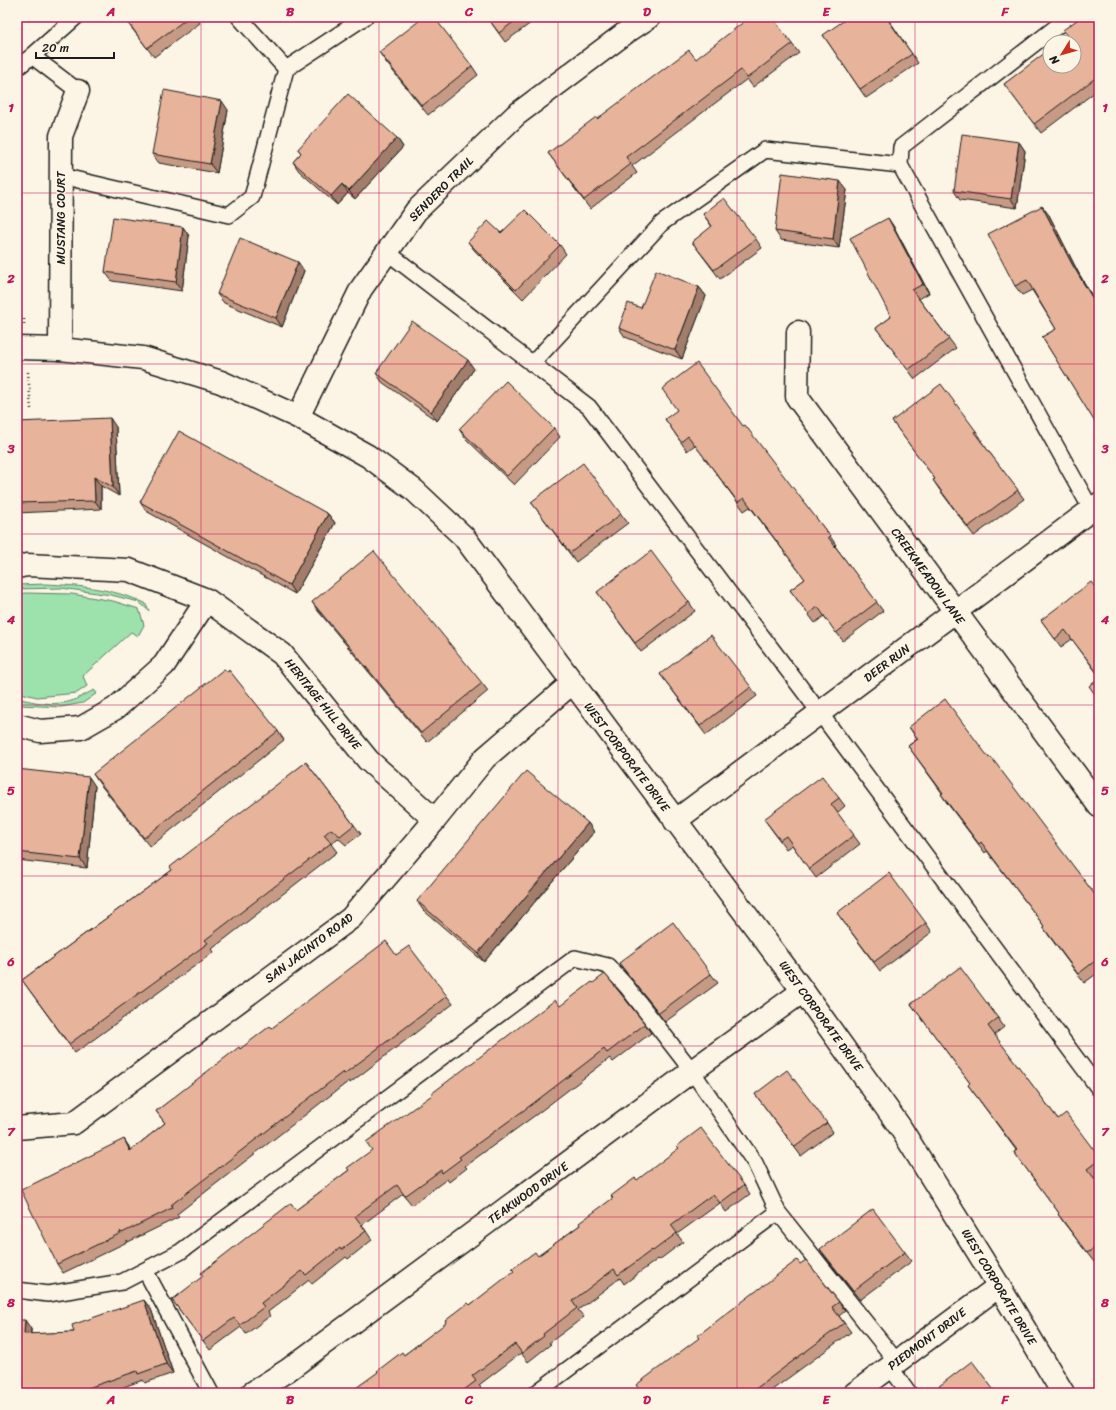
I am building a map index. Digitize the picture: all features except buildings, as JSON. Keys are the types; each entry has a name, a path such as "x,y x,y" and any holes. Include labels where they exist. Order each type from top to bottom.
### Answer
{"street":[{"name":"SENDERO TRAIL","path":"298,416 361,289 416,211 516,116 628,31 649,17"},
{"name":"MUSTANG COURT","path":"60,349 61,136 78,91"},
{"name":"CREEKMEADOW LANE","path":"798,332 797,397 1099,806"},
{"name":"WEST CORPORATE DRIVE","path":"17,348 60,349 143,358 221,382 298,416 368,456 414,490 464,537 572,684 803,991 900,1127 999,1286 1063,1393"},
{"name":"DEER RUN","path":"675,821 955,612 1096,511"},
{"name":"HERITAGE HILL DRIVE","path":"17,567 27,565 129,570 207,600 282,654 368,760 435,820"},
{"path":"17,725 40,731 81,728 116,708 164,665 207,600"},
{"name":"SAN JACINTO ROAD","path":"17,1128 74,1123 351,918 435,820 485,758 572,684"},
{"name":"TEAKWOOD DRIVE","path":"252,1393 288,1370 692,1071 803,991"},
{"name":"PIEDMONT DRIVE","path":"855,1393 999,1286"}],"lane":[{"path":"17,68 76,17"},
{"path":"239,17 286,69"},
{"path":"61,176 229,215 252,198 286,69 365,17"},
{"path":"1070,17 901,147 900,165 1096,511"},
{"path":"32,56 78,91"},
{"path":"532,364 662,223 765,150 900,165"},
{"path":"387,252 589,408 820,713 1099,1089"},
{"path":"17,1290 48,1294 122,1282 180,1252 575,958 608,966 627,987 692,1071 755,1163 778,1212 894,1365 910,1393"},
{"path":"536,1393 778,1212"},
{"path":"144,1270 211,1393"}],"green space":[{"path":"46,584 84,587 120,594 145,603 149,611 139,602 111,595 61,588 17,589 17,585"},
{"path":"17,594 72,594 113,601 139,609 144,625 138,636 131,632 83,676 87,686 77,693 37,697 17,692"},
{"path":"94,690 97,693 83,703 61,707 17,704 17,698 39,703 62,703 77,699"}]}
